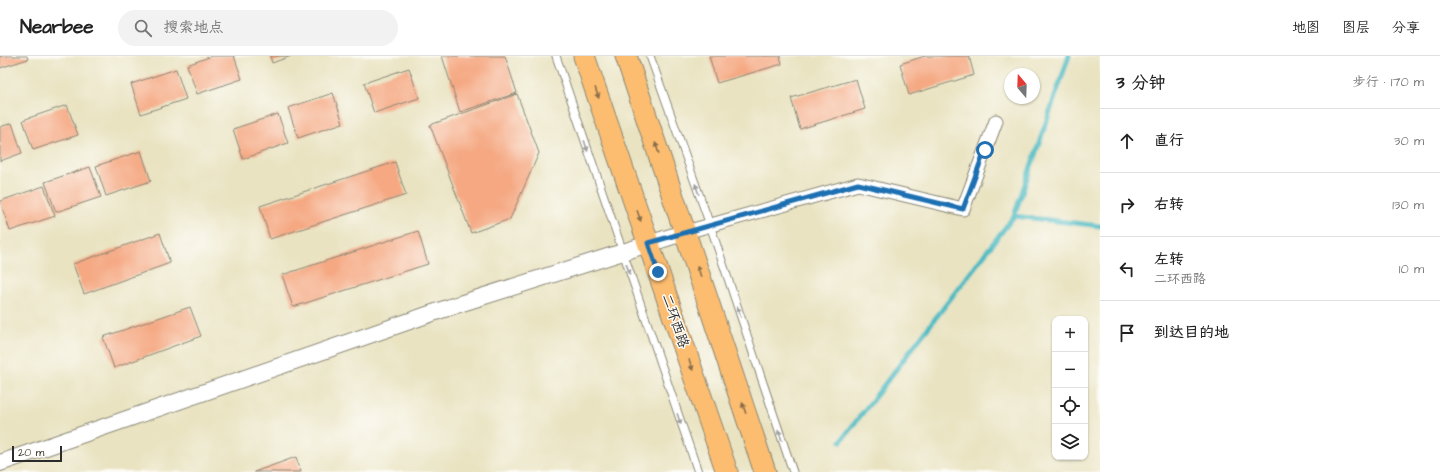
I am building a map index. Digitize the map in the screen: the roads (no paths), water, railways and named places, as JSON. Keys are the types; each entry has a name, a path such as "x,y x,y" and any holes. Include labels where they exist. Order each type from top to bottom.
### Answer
{"main road":[{"name":"二环西路","path":"584,56 728,472"},
{"path":"626,56 765,472"}],"street":[{"path":"0,463 446,308 648,243 858,184 963,209 996,120"}],"lane":[{"path":"556,56 698,472"},
{"path":"650,56 710,225 793,472"}],"waterway":[{"path":"841,441 1014,216 1069,56"},
{"path":"1014,216 1100,226"}]}
